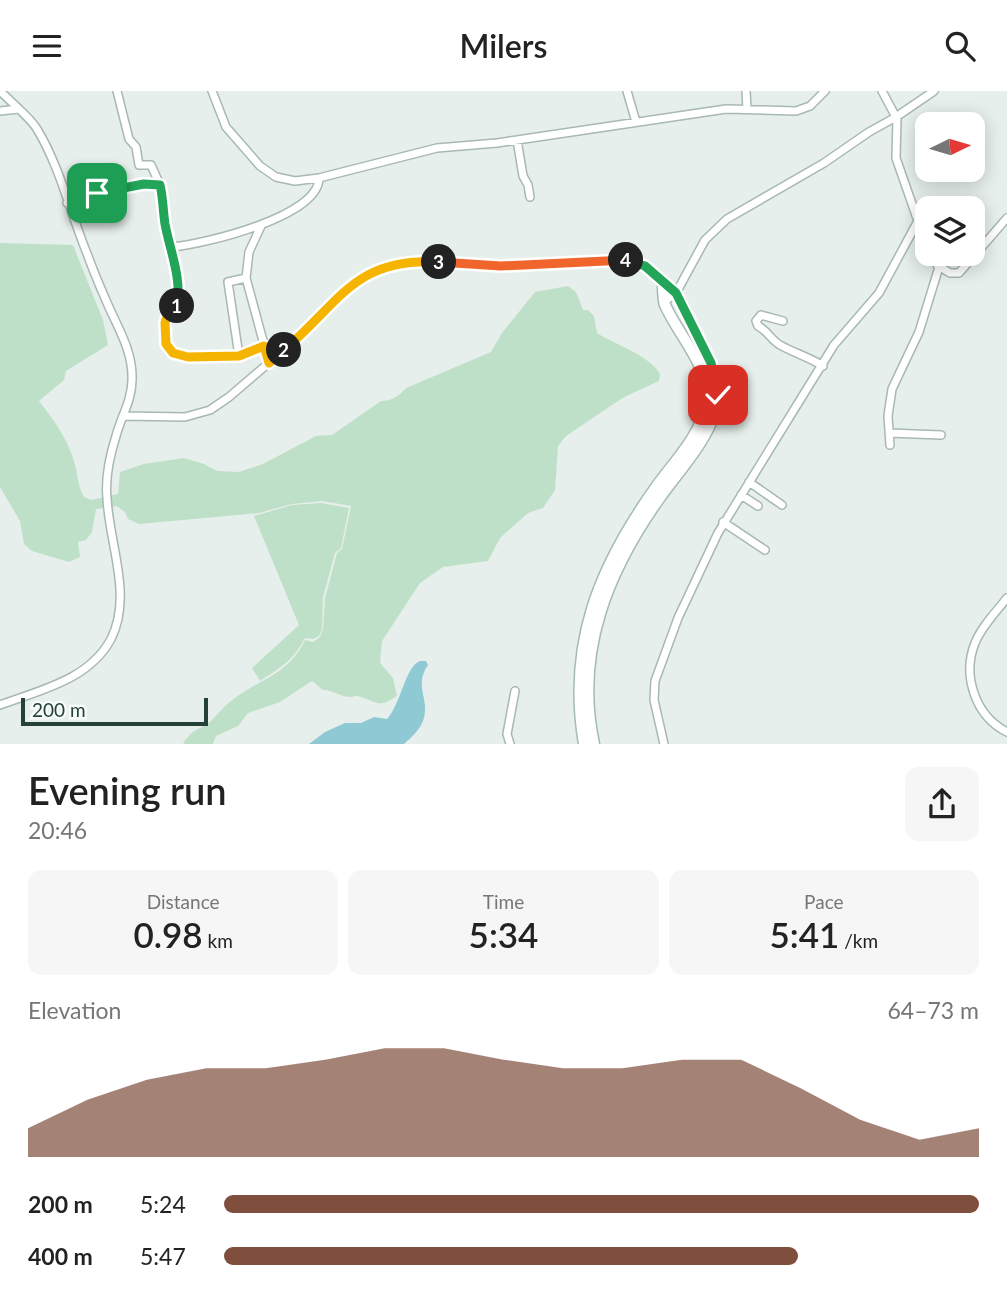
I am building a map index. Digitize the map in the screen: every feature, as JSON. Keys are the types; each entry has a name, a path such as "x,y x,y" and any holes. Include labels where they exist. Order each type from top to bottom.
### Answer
{"main road":[{"path":"594,744 588,694 591,650 617,565 642,514 705,433 715,412 718,395 711,363 676,293 663,284"},
{"path":"584,744 578,685 583,643 605,569 691,438 706,406 704,374 664,302 663,284"}],"street":[{"path":"0,91 36,127 131,358 132,381 116,436 107,486 108,516 121,602 117,624 102,653 74,676 0,705"},
{"path":"117,91 130,139 136,147 139,165 150,165 160,185 165,225 173,247 172,255 179,289 178,304 166,319 168,349 188,357 239,356 264,346"},
{"path":"212,91 226,127 267,172 284,180 319,178 369,167 415,152 726,109 796,111 810,106 825,91"},
{"path":"627,91 636,122"},
{"path":"746,91 747,109"},
{"path":"882,91 896,117 896,158 915,212"},
{"path":"664,302 676,293 705,240 727,219 824,163 934,91"},
{"path":"0,111 19,109"},
{"path":"517,140 530,197"},
{"path":"173,247 192,245 261,226 299,205 317,188 319,178"},
{"path":"67,203 114,189 144,184 160,185"},
{"path":"890,445 889,406 892,389 919,332 939,267 959,274 1007,218"},
{"path":"261,226 249,251 246,278 269,363"},
{"path":"664,744 654,700 655,681 678,618 723,522 834,345 879,293 915,227"},
{"path":"124,416 185,417 210,410 298,338 356,281 393,264 431,261 501,266 624,260 645,266 663,284"},
{"path":"239,356 228,283 230,280 246,278"},
{"path":"783,321 761,315 757,321 758,326 768,333 775,343 822,366"},
{"path":"889,433 941,435"},
{"path":"750,482 782,505"},
{"path":"741,495 758,506"},
{"path":"723,522 765,550"},
{"path":"1007,598 976,641 969,660 972,687 978,703 989,718 1007,732"},
{"path":"510,744 507,734 515,691"}],"green space":[{"path":"0,243 73,245 103,320 108,345 66,371 64,380 39,401 65,439 82,493 91,500 118,494 120,472 144,464 184,458 217,471 239,472 263,464 316,436 332,435 381,401 392,399 406,388 491,352 502,333 535,292 568,286 576,292 583,310 588,310 594,316 597,333 648,361 660,374 659,381 624,397 566,436 558,446 555,490 543,508 528,513 500,538 488,561 443,567 420,583 382,641 380,663 393,678 397,696 379,703 359,696 347,697 323,690 312,681 280,702 248,713 238,726 216,736 213,744 183,744 193,732 212,720 231,701 290,662 305,640 313,642 320,637 325,598 337,553 342,549 351,506 322,501 292,504 259,513 139,524 128,519 125,512 117,506 96,509 92,532 86,540 78,542 80,557 69,562 32,551 24,544 20,521 0,487"},
{"path":"321,503 349,508 341,548 335,553 323,597 322,629 319,636 313,639 305,638 291,658 260,681 252,668 299,625 254,516 292,505"}],"water":[{"path":"420,661 426,661 428,665 422,680 425,713 420,727 404,744 309,744 325,732 345,723 361,723 374,717 387,719 410,670"}],"route":[{"path":"97,193 144,184 160,185 165,225 173,247 172,255 179,289 177,307 168,313 165,323 166,344 173,353 188,357 239,356 264,346 269,363 356,281 393,264 431,261 501,266 624,260 645,266 676,293 711,363 718,395"}]}
